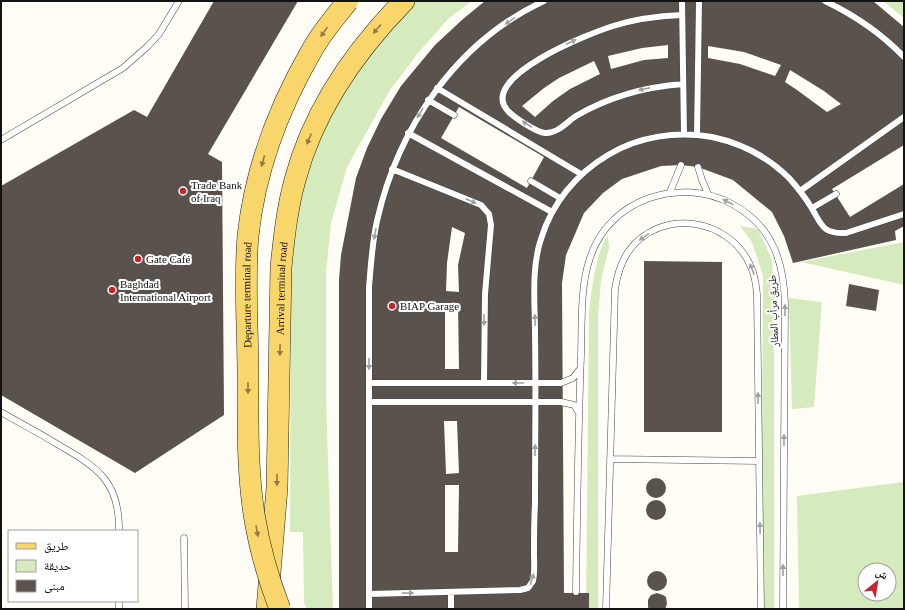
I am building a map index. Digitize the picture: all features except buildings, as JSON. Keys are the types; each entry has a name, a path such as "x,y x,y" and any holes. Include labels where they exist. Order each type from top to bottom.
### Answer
{"main road":[{"name":"Departure terminal road","path":"280,609 266,571 254,513 250,478 248,397 248,236 259,175 268,144 282,106 312,49 348,1"},
{"name":"Arrival terminal road","path":"267,609 277,488 281,267 288,208 304,151 329,98 351,63 376,31 404,1"}],"lane":[{"path":"1,140 123,68 144,50 159,34 179,1"},
{"path":"369,609 369,287 377,222 392,169 408,133 437,88 488,36 511,20 544,1"},
{"path":"682,1 684,134"},
{"path":"697,135 699,1"},
{"path":"825,1 857,19 879,35 904,57"},
{"path":"682,15 660,16 637,20 599,30 570,42 543,57 511,79 504,90 503,97 507,110 511,114 538,131 547,133 556,130 594,106 615,97 660,85 683,84"},
{"path":"437,88 581,174"},
{"path":"428,100 454,115"},
{"path":"800,191 904,116"},
{"path":"408,133 552,212"},
{"path":"369,594 524,590 528,588 533,581 536,402 534,279 536,257 541,239 552,212 560,198 581,174 597,162 612,152 629,144 646,139 684,134 697,135 726,141 744,147 760,156 788,178 800,191 812,208 820,224 837,234 846,234 904,214"},
{"path":"670,192 681,165"},
{"path":"698,167 708,194"},
{"path":"392,169 482,206 486,209 491,219 485,294 484,382"},
{"path":"531,181 560,198"},
{"name":"طريق مرأب المطار","path":"576,592 580,369 586,273 590,257 596,243 606,229 617,217 630,207 644,199 660,194 670,192 692,192 708,194 724,200 738,207 751,217 759,225 771,242 783,273 785,305 783,609"},
{"path":"812,208 836,194"},
{"path":"606,609 615,289 617,276 628,252 643,237 661,227 688,223 708,227 726,235 745,255 754,274 757,294 761,609"},
{"path":"369,383 561,383 573,378 580,369"},
{"path":"370,402 561,402 574,405 580,413"},
{"path":"1,412 81,458 98,470 111,488 115,498 120,519 119,530"},
{"path":"610,459 759,461"},
{"path":"184,538 185,609"},
{"path":"451,592 451,609"}],"green space":[{"path":"412,1 472,1 449,18 418,53 390,90 347,167 331,223 326,272 326,398 333,609 307,609 304,603 303,532 290,532 291,262 296,206 312,150 351,76"},
{"path":"883,1 904,1 904,18"},
{"path":"740,226 758,229 772,260 774,295 774,609 761,609 763,276 752,242"},
{"path":"608,235 609,248 601,280 598,315 598,609 586,609 589,311 597,262 603,244"},
{"path":"904,242 904,285 801,262"},
{"path":"789,298 822,302 814,407 792,409"},
{"path":"904,333 904,609 799,609 797,496 903,482"}],"place":[{"name":"Trade Bank of Iraq","path":"183,191"},
{"name":"Gate Café","path":"138,259"},
{"name":"Baghdad International Airport","path":"112,290"},
{"name":"BIAP Garage","path":"392,306"}]}
